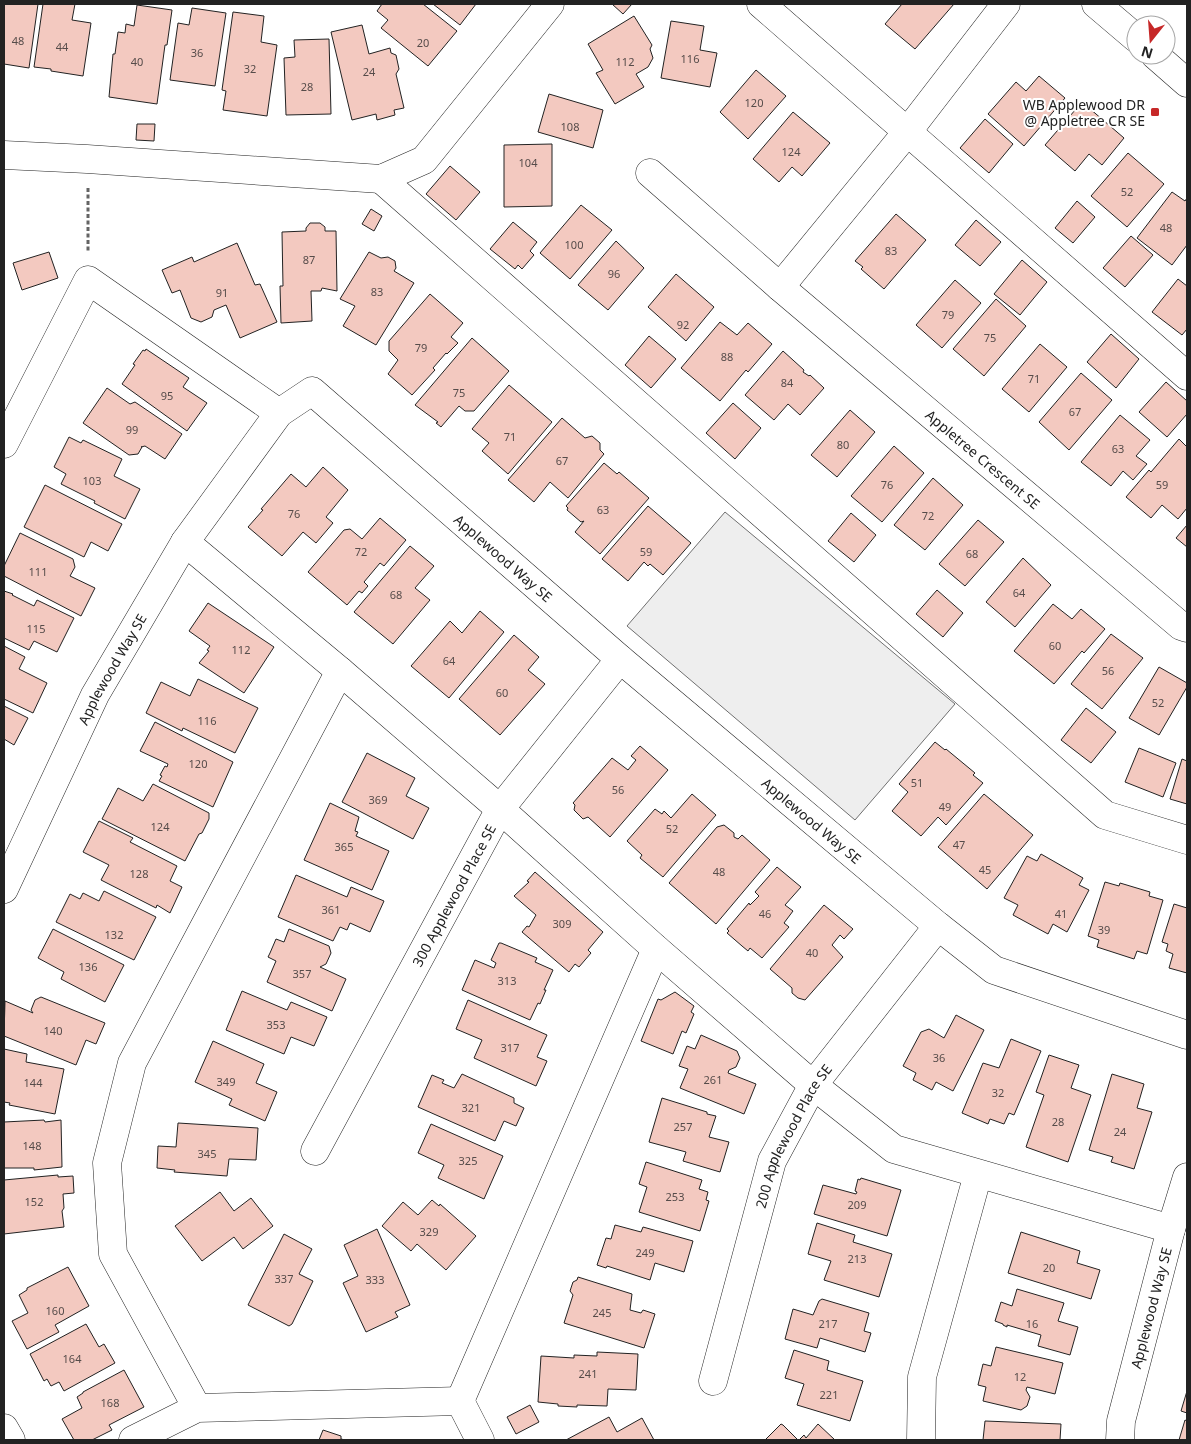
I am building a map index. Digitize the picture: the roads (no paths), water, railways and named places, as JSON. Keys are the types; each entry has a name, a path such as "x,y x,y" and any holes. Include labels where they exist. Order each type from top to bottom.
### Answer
{"street":[{"path":"4,155 381,179 424,160 550,4"},
{"path":"761,4 1187,376"},
{"path":"780,287 908,131 1006,4"},
{"path":"1096,4 1126,30"},
{"path":"1166,65 1187,83"},
{"name":"Appletree Crescent SE","path":"650,173 780,287 1181,626 1187,628"},
{"path":"381,179 1105,815 1187,840"},
{"path":"4,444 88,280 279,413"},
{"name":"Applewood Way SE","path":"4,889 96,695 185,542 279,413 312,391 620,659 938,926 994,970 1187,1035"},
{"path":"185,542 500,808 656,949 813,1085 894,1149 1171,1229"},
{"name":"300 Applewood Place SE","path":"315,1151 500,808 620,659"},
{"path":"197,1408 113,1254 107,1163 132,1063 340,671"},
{"name":"200 Applewood Place SE","path":"713,1381 772,1161 813,1085 938,926"},
{"path":"460,1401 656,949"},
{"path":"921,1440 922,1377 978,1174"},
{"name":"Applewood Way SE","path":"1120,1440 1121,1421 1171,1229 1187,1177"},
{"path":"133,1440 197,1408 460,1401"},
{"path":"460,1401 480,1440"},
{"path":"4,1428 11,1440"}],"place":[{"name":"WB Applewood DR @ Appletree CR SE","path":"1155,112"}]}
